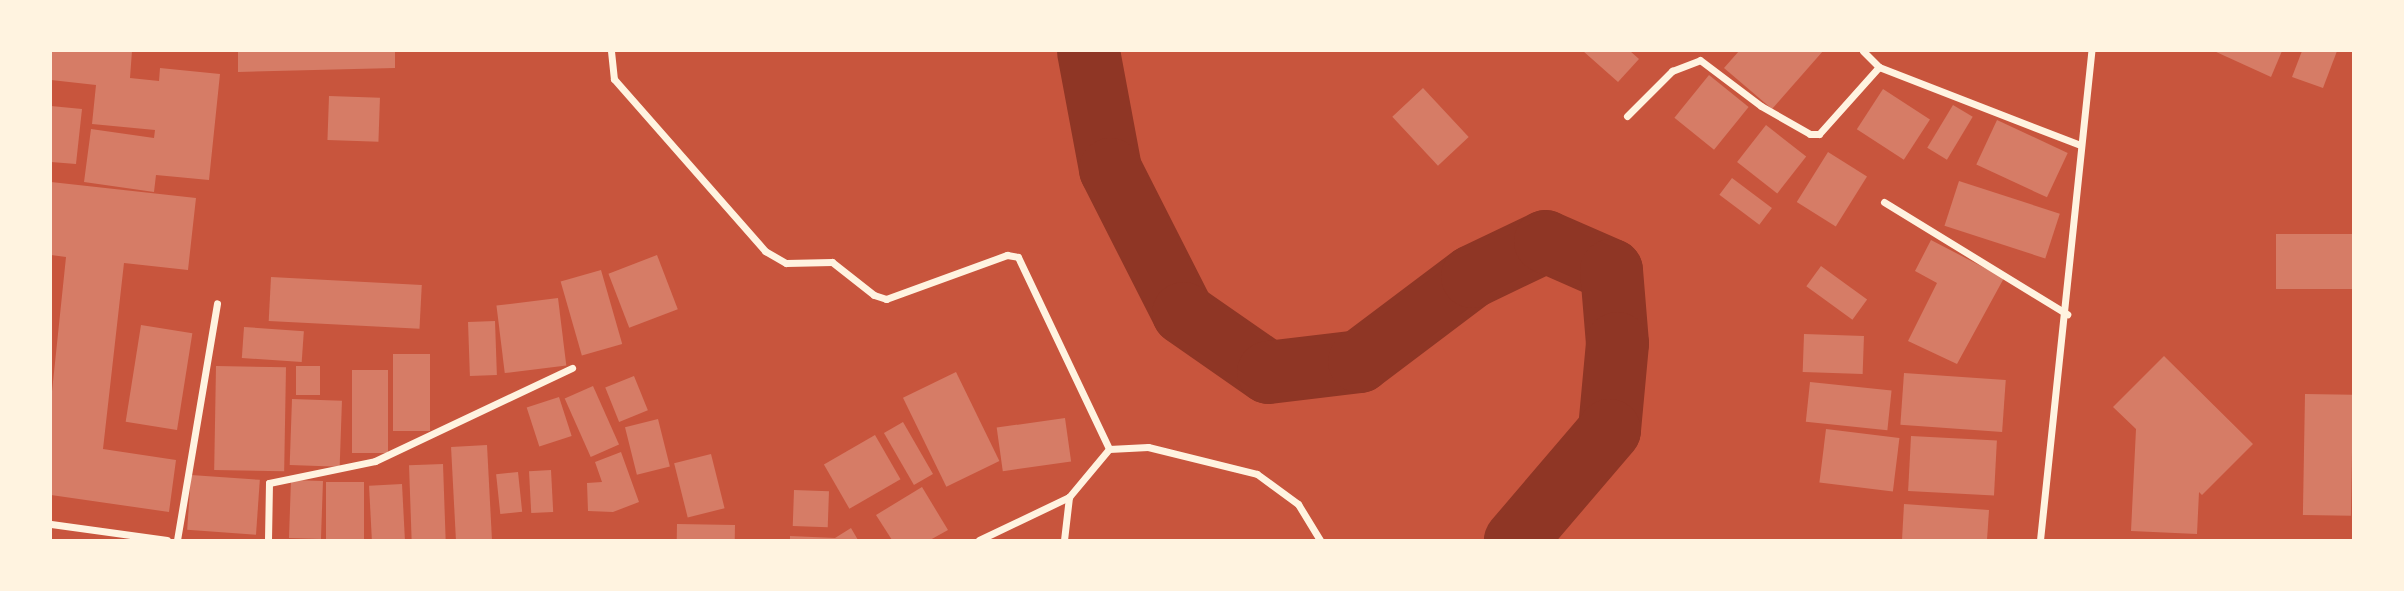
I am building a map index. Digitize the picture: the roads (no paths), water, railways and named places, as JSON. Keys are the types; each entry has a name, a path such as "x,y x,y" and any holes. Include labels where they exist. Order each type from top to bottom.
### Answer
{"street":[{"path":"611,51 614,79 765,251 786,263 832,262 874,295 886,299 1007,255 1018,257 1109,449"},
{"path":"1863,51 1879,67 2080,145"},
{"path":"2040,540 2067,314 2080,145 2091,51"},
{"path":"1627,116 1672,71 1700,60 1761,106 1810,134 1819,134 1879,67"},
{"path":"1884,202 2067,314"},
{"path":"177,540 217,303"},
{"path":"268,540 269,483 375,461 572,368"},
{"path":"979,540 1069,497 1109,449 1148,447 1257,474 1298,504 1320,540"},
{"path":"1064,540 1069,497"},
{"path":"51,524 167,540"}],"waterway":[{"path":"1088,51 1110,169 1183,313 1268,372 1359,361 1472,276 1545,241 1611,270 1617,343 1609,430 1515,540"}]}
